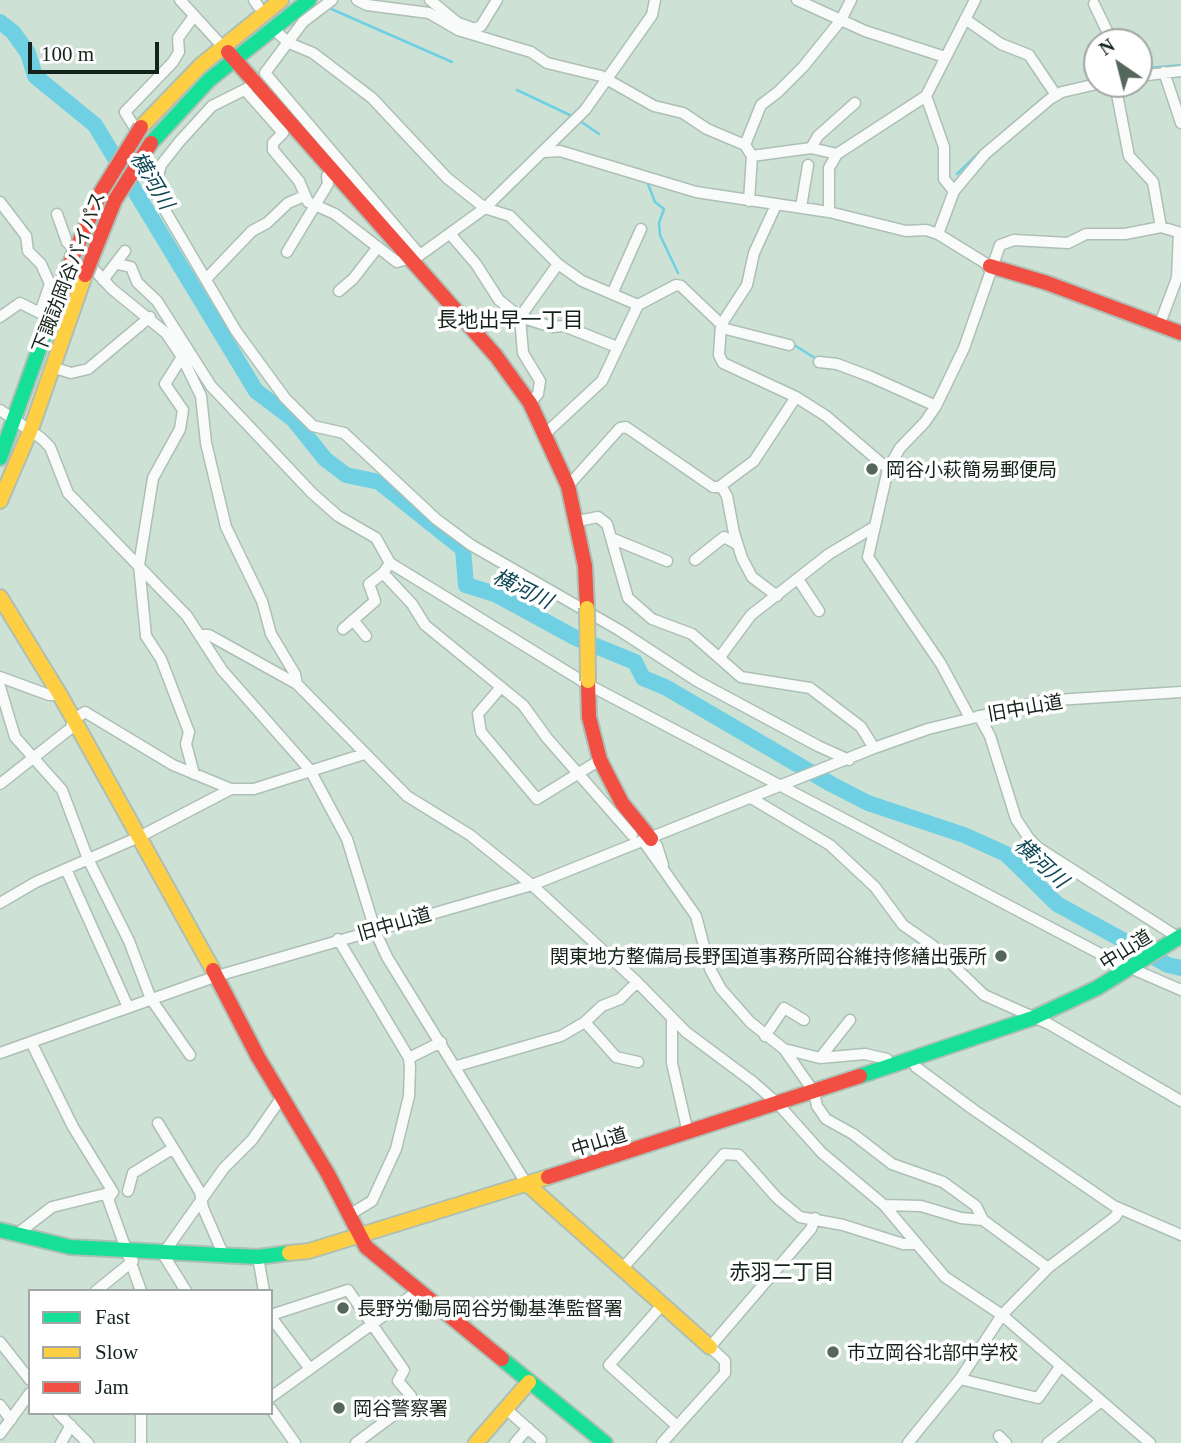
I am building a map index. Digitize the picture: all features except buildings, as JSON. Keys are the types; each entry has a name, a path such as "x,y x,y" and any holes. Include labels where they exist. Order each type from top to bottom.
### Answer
{"main road":[{"name":"下諏訪岡谷バイパス","path":"0,458 15,420 55,287 70,263 100,191 141,127 165,99 222,46 281,0"},
{"name":"下諏訪岡谷バイパス","path":"0,501 31,429 85,275 116,200 151,143 209,80 309,0"},
{"path":"222,46 416,256 530,403 568,486 578,521 585,566 590,717 600,760 622,803 648,841"},
{"path":"990,266 1047,283 1181,333"},
{"path":"0,597 60,695 366,1247 605,1443"},
{"name":"中山道","path":"6,1234 130,1256 163,1254 258,1257 309,1251 688,1133 1033,1018 1133,968 1177,939"},
{"path":"526,1183 710,1347"},
{"path":"478,1442 529,1382"}],"street":[{"path":"180,0 222,46"},
{"path":"332,0 303,22 263,74 416,256"},
{"path":"357,0 367,5 429,13 531,52 547,63 606,79 654,106 683,113 707,129 745,145 752,156 750,201"},
{"path":"430,0 458,26 475,29 481,26 497,0"},
{"path":"655,0 652,15 623,60 585,110 485,208 451,235 416,256 397,262 304,196 299,181 273,150 274,143 283,133 247,89 212,106 161,165 155,187 159,199 236,331 285,398 313,426 344,433 445,526 471,545 619,630 697,681 847,760"},
{"path":"797,0 841,20 945,57"},
{"path":"745,145 761,105 803,67 841,20 851,0"},
{"path":"830,212 829,168 837,154 926,96 975,0"},
{"path":"1094,4 1106,28"},
{"path":"161,165 125,113 173,62 179,52 178,38 194,16"},
{"path":"965,19 1001,44 1028,55 1056,95"},
{"path":"279,34 289,43 313,53 372,99 439,170 485,208 510,216 558,264 582,281 638,305"},
{"path":"1153,74 1181,71"},
{"path":"1164,72 1181,122"},
{"path":"939,234 954,191 985,154 1056,95 1083,88"},
{"path":"926,96 944,147 944,179 954,191"},
{"path":"1118,98 1129,156 1153,182 1161,227"},
{"path":"811,148 818,136 855,103"},
{"path":"752,156 811,148 837,154"},
{"path":"544,152 560,151 696,192 830,212 906,231 926,230 939,234 990,266"},
{"path":"801,207 808,165"},
{"path":"287,252 328,184 327,176"},
{"path":"207,278 252,230 267,223 288,203 304,196"},
{"path":"0,202 26,236 28,251 41,264 55,287 40,313 20,303 0,317"},
{"path":"776,205 754,253 747,285 721,325 719,355 723,363 796,397 826,416 888,469"},
{"path":"57,214 67,242 103,280 150,317 166,333 182,357 201,396 206,443 226,527 262,601 271,634 295,674 297,684"},
{"path":"1160,326 1177,278 1180,233 1161,227 1125,234 1086,234 1068,243 1014,240 1000,245 990,266 964,348 936,406 900,448 888,469 868,556 990,736 1016,819 1028,837 1037,847 1177,939"},
{"path":"612,294 640,229"},
{"path":"451,235 476,264 499,300 520,317 551,327 564,326 617,347"},
{"path":"339,291 353,279 378,247"},
{"path":"103,280 118,264 125,251"},
{"path":"118,264 131,267 137,282 158,301 211,386 282,464 338,516 376,538 390,563 587,683 787,785 1133,968 1181,990"},
{"path":"530,403 538,394 540,381 523,353 520,317 558,264"},
{"path":"546,433 602,381 638,305 676,285 681,286 721,325 789,345"},
{"path":"52,367 71,373 88,369 150,317"},
{"path":"182,357 165,384 183,410 180,429 153,478 139,565 146,636 161,659 188,732 186,744 194,774"},
{"path":"820,362 837,364 869,376 936,406"},
{"path":"568,486 620,428 626,427 713,487 721,486 754,461 796,397"},
{"path":"0,410 31,429 50,447 68,493 139,565 200,635 222,670 310,770 347,839 374,928 387,957 457,1066 526,1183"},
{"path":"721,486 727,496 737,544 752,577 778,596"},
{"path":"578,521 598,517 604,519 628,598 652,619 692,634 709,652 720,657 741,677 810,688 862,727 874,748"},
{"path":"720,657 751,615 829,554 874,527"},
{"path":"695,560 724,537 737,544"},
{"path":"611,538 667,561"},
{"path":"343,629 375,601 369,584 383,573 390,563"},
{"path":"383,573 412,604 425,625 523,705 547,738 580,772 632,835"},
{"path":"798,579 819,611"},
{"path":"354,620 366,636"},
{"path":"200,635 209,635 297,684 407,796 470,835 533,885 638,982 672,1019 778,1104 822,1153 884,1205 945,1277 1002,1315 1150,1443"},
{"path":"0,677 49,695 60,695"},
{"path":"0,687 15,737 62,790 89,859 129,941 151,999 190,1055"},
{"path":"501,687 478,715 481,732 537,799 600,760"},
{"name":"旧中山道","path":"0,1053 217,976 374,928 533,885 874,748 975,717 1041,701 1181,692"},
{"path":"2,780 34,759 71,728 74,720 85,712 173,765 231,789 254,789 364,754"},
{"path":"0,903 66,869 139,837 231,789"},
{"path":"751,798 830,845 875,887 903,925 932,945 984,995 1033,1018 1181,1101"},
{"path":"648,841 660,852 663,869 696,916 702,929 710,969 721,989 765,1036 783,1049 814,1092 817,1106 825,1119 853,1135 892,1164 943,1182 976,1206 983,1220 1048,1268"},
{"path":"66,869 128,1007"},
{"path":"338,939 409,1058 409,1096 396,1149 372,1201 349,1215"},
{"path":"457,1066 540,1044 585,1022 638,982"},
{"path":"765,1036 785,1008 804,1020"},
{"path":"672,1019 672,1063 688,1133"},
{"path":"820,1058 850,1020"},
{"path":"585,1022 616,1057 638,1062"},
{"path":"31,1042 73,1127 113,1192"},
{"path":"409,1058 441,1042"},
{"path":"783,1049 820,1058 855,1052 887,1059 890,1067"},
{"path":"913,1060 916,1067 974,1110 1120,1209 1181,1235"},
{"path":"185,1289 163,1254 202,1203 224,1168 252,1140 282,1097"},
{"path":"158,1123 200,1192 224,1256"},
{"path":"128,1191 133,1173 172,1149"},
{"path":"622,1269 724,1154 738,1155 777,1198 800,1217 815,1218 903,1244 915,1244"},
{"path":"6,1234 52,1207 113,1192"},
{"path":"113,1192 108,1199 140,1289"},
{"path":"884,1205 921,1206 961,1218 983,1220"},
{"path":"908,1443 960,1379 1002,1315 1048,1268 1115,1217 1120,1209"},
{"path":"662,1443 725,1373 725,1361 710,1347 811,1229 815,1218"},
{"path":"98,1289 130,1256"},
{"path":"258,1257 264,1289"},
{"path":"273,1315 348,1290 404,1370 398,1381 411,1396 410,1402 359,1441"},
{"path":"273,1396 418,1291"},
{"path":"662,1305 609,1365 677,1426"},
{"path":"273,1319 310,1369"},
{"path":"0,1342 28,1377"},
{"path":"960,1379 1038,1398 1060,1367"},
{"path":"0,1434 28,1396"},
{"path":"1048,1443 1100,1402"},
{"path":"0,1405 11,1420"},
{"path":"506,1409 541,1440"},
{"path":"273,1412 295,1443"},
{"path":"60,1415 88,1443"},
{"path":"141,1415 141,1443"},
{"path":"61,1443 71,1425"},
{"path":"515,1443 528,1428"},
{"path":"359,1441 374,1443"}],"waterway":[{"path":"329,8 452,62"},
{"name":"横河川","path":"0,22 13,32 28,53 35,76 95,125 256,391 293,419 325,459 346,475 379,482 463,549 466,585 495,594 574,637 635,662 643,678 665,687 868,803 964,835 1006,854 1057,904 1168,965 1181,968"},
{"path":"1153,68 1181,65"},
{"path":"1006,130 1049,93 1083,82"},
{"path":"517,90 574,117"},
{"path":"580,121 599,134"},
{"path":"957,174 982,150"},
{"path":"648,184 655,202 664,209 659,223 660,235 678,273"},
{"path":"791,343 818,360"}],"traffic: fast":[{"path":"151,143 209,80 309,0"},
{"path":"0,458 70,263"},
{"path":"860,1076 1033,1018 1097,988 1181,936"},
{"path":"0,1230 70,1247 258,1257 289,1253"},
{"path":"502,1359 605,1443"}],"traffic: slow":[{"path":"141,127 201,65 281,0"},
{"path":"0,501 31,429 85,275"},
{"path":"0,597 60,695 213,970"},
{"path":"587,608 588,681"},
{"path":"289,1253 309,1251 548,1177"},
{"path":"526,1183 710,1347"},
{"path":"476,1443 529,1382"}],"traffic: jam":[{"path":"228,52 496,356 530,403 568,486 585,566 587,608"},
{"path":"70,263 101,192 141,127"},
{"path":"85,275 115,200 151,143"},
{"path":"990,266 1047,283 1181,333"},
{"path":"588,681 589,717 600,760 622,803 651,839"},
{"path":"213,970 258,1057 328,1174 366,1247 502,1359"},
{"path":"548,1177 860,1076"}],"place":[{"name":"岡谷小萩簡易郵便局","path":"872,469"},
{"name":"関東地方整備局長野国道事務所岡谷維持修繕出張所","path":"1001,956"},
{"name":"長野労働局岡谷労働基準監督署","path":"343,1308"},
{"name":"市立岡谷北部中学校","path":"833,1352"},
{"name":"岡谷警察署","path":"339,1408"}],"district":[{"name":"長地出早一丁目","path":"510,319"},
{"name":"赤羽二丁目","path":"782,1271"}]}
